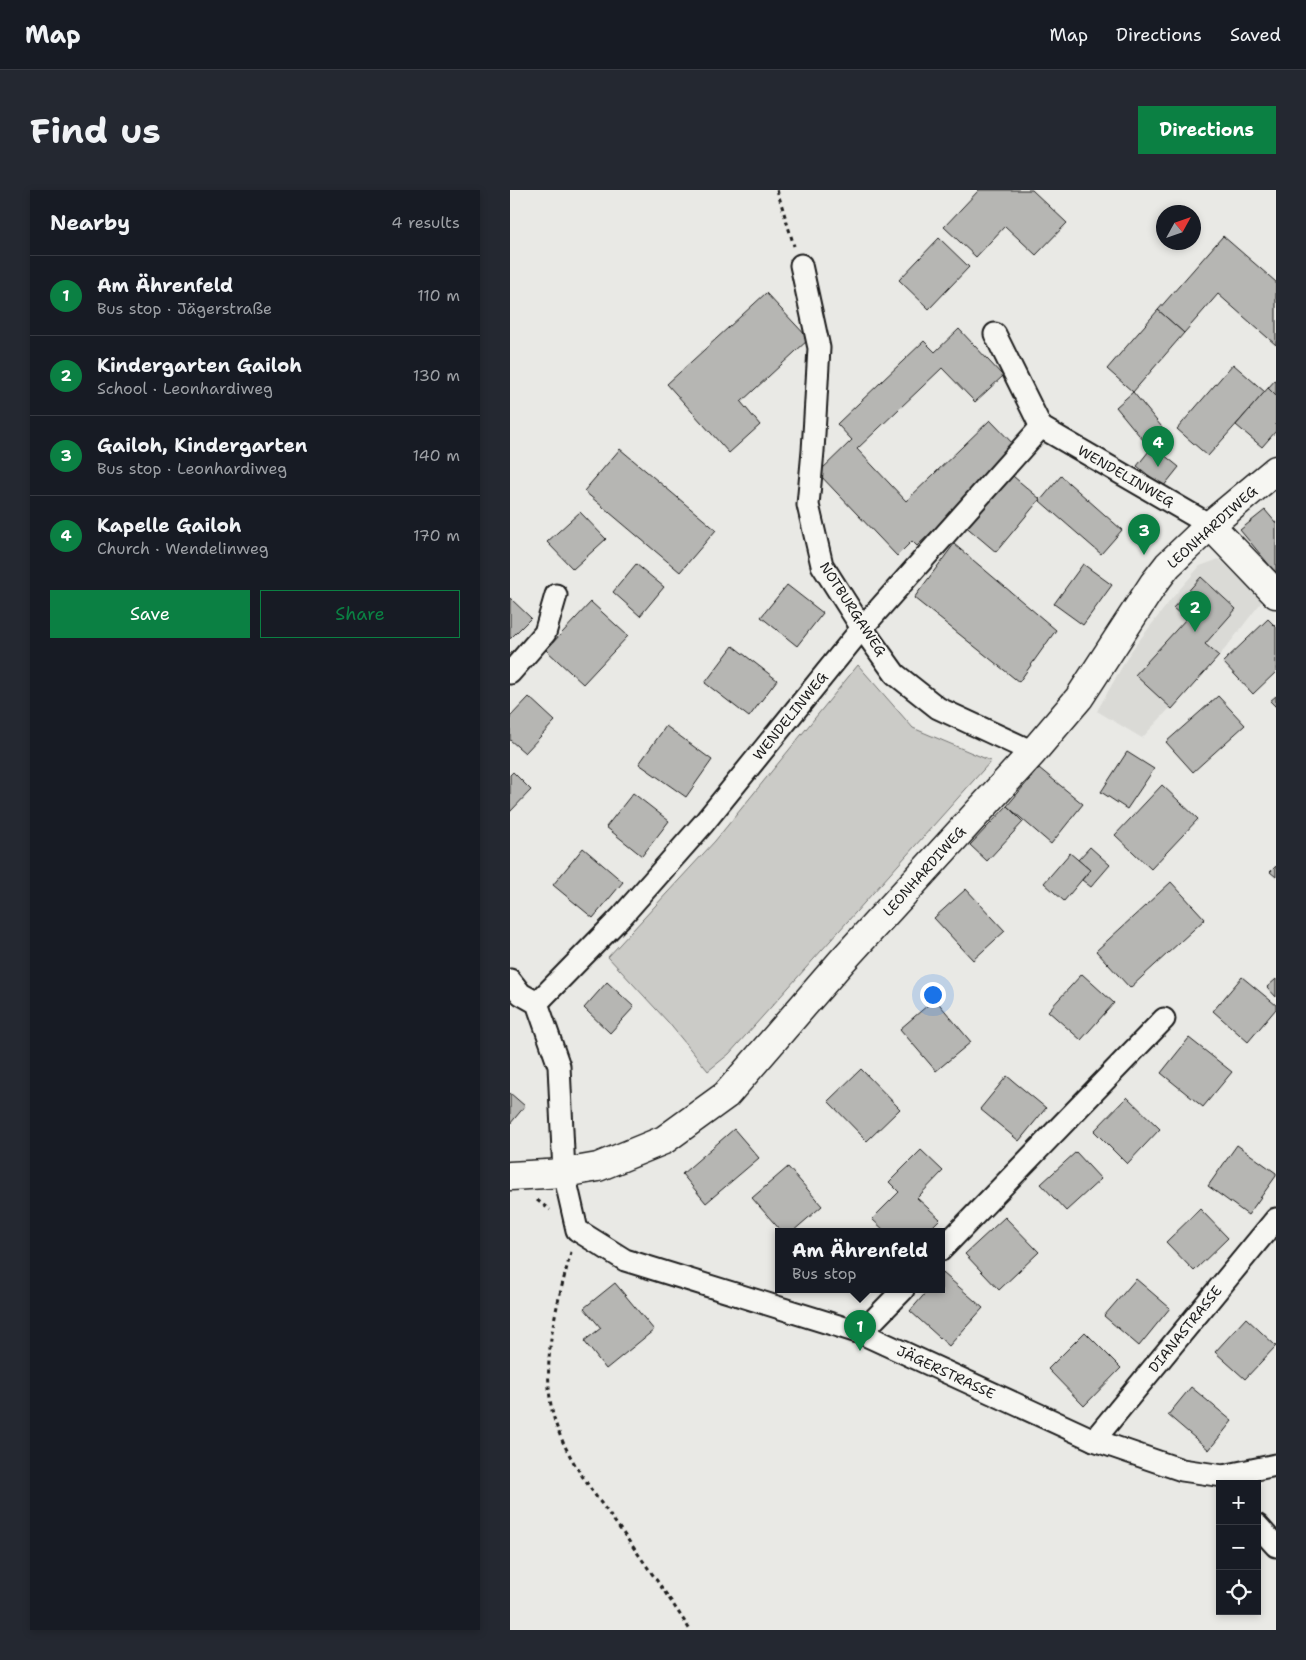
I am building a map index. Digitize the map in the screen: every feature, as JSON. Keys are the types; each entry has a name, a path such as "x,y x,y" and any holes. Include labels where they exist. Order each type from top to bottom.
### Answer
{"street":[{"name":"NOTBURGAWEG","path":"800,266 819,348 808,505 822,565 862,628 895,674 938,708 1034,752"},
{"path":"995,334 1041,427"},
{"name":"WENDELINWEG","path":"537,1003 622,916 704,823 862,628 1041,427 1210,525"},
{"name":"LEONHARDIWEG","path":"510,1176 564,1173 598,1167 664,1140 726,1095 842,961 1034,752 1079,698 1154,583 1168,565 1210,525 1276,470"},
{"path":"1210,525 1276,594"},
{"path":"510,673 546,633 556,594"},
{"path":"510,980 521,994 537,1003 559,1066 564,1173 577,1230"},
{"path":"945,1246 1164,1019"},
{"name":"DIANASTRASSE","path":"1094,1440 1276,1218"},
{"name":"JÄGERSTRASSE","path":"577,1230 625,1260 861,1333 1094,1440 1182,1470 1225,1480"},
{"path":"861,1333 900,1293"},
{"path":"1225,1480 1276,1465"},
{"path":"1261,1529 1276,1546"}],"path":[{"path":"777,190 800,266"},
{"path":"534,1198 577,1230 551,1332 548,1372 555,1424 576,1466 667,1594 690,1630"}],"shaded area":[{"path":"1219,559 1263,600 1225,649 1142,738 1097,711 1131,651 1173,597 1200,566"},
{"path":"858,665 913,728 991,761 729,1054 708,1071 668,1022 608,957 715,841"}],"building":[{"path":"979,190 1032,190 1067,223 1036,255 1005,226 976,257 944,227"},
{"path":"1223,236 1276,282 1276,345 1218,294 1184,333 1158,310"},
{"path":"939,238 969,267 929,309 899,280"},
{"path":"766,293 809,339 741,402 760,425 729,453 667,384"},
{"path":"1158,310 1184,333 1133,392 1107,369"},
{"path":"959,329 1003,376 975,402 942,368 857,449 906,501 990,420 1018,449 917,546 912,541 897,556 818,473 852,440 837,424 924,341 935,352"},
{"path":"1233,364 1265,392 1208,456 1177,429"},
{"path":"1276,379 1276,396 1268,388"},
{"path":"1268,388 1276,396 1276,431 1262,447 1236,425"},
{"path":"1133,392 1166,432 1148,446 1116,407"},
{"path":"1153,446 1179,467 1163,487 1137,466"},
{"path":"620,449 716,530 680,572 584,491"},
{"path":"1007,471 1040,499 996,552 963,524"},
{"path":"1061,476 1122,530 1101,554 1040,501"},
{"path":"1265,510 1276,523 1276,573 1240,530"},
{"path":"580,512 606,539 573,569 547,542"},
{"path":"954,544 1056,630 1019,682 914,598"},
{"path":"636,564 664,587 640,616 613,592"},
{"path":"1083,564 1112,585 1083,625 1054,604"},
{"path":"1201,577 1236,609 1205,644 1219,656 1172,709 1135,675 1186,619 1173,608"},
{"path":"787,585 823,613 797,646 761,617"},
{"path":"510,598 531,618 510,639"},
{"path":"591,602 628,636 583,684 546,650"},
{"path":"1268,619 1276,627 1276,672 1253,694 1223,662"},
{"path":"733,646 777,680 749,717 705,683"},
{"path":"1218,696 1245,725 1193,772 1166,742"},
{"path":"1276,696 1276,707 1270,701"},
{"path":"529,697 555,721 525,753 510,740 510,717"},
{"path":"666,726 712,760 686,797 639,764"},
{"path":"1127,752 1154,769 1127,809 1101,792"},
{"path":"1039,768 1083,804 1051,844 1007,806"},
{"path":"513,772 531,790 510,812 510,775"},
{"path":"1162,785 1198,819 1151,869 1115,835"},
{"path":"633,793 669,821 642,856 606,827"},
{"path":"1007,806 1023,822 987,861 970,845"},
{"path":"1090,847 1110,865 1091,887 1082,880 1090,870 1078,860"},
{"path":"583,848 623,882 593,918 553,885"},
{"path":"1070,853 1090,870 1064,901 1044,883"},
{"path":"1276,866 1276,877 1270,872"},
{"path":"1171,882 1205,919 1130,988 1096,951"},
{"path":"966,889 1005,931 973,960 934,918"},
{"path":"1082,974 1114,1003 1081,1040 1048,1011"},
{"path":"1242,977 1276,1005 1276,1009 1248,1042 1213,1011"},
{"path":"1276,979 1276,997 1267,987"},
{"path":"607,982 634,1007 610,1033 584,1008"},
{"path":"935,999 971,1042 936,1071 900,1029"},
{"path":"1189,1038 1232,1072 1203,1107 1161,1073"},
{"path":"861,1069 900,1109 867,1141 828,1101"},
{"path":"1007,1076 1046,1108 1019,1141 980,1109"},
{"path":"510,1093 525,1106 510,1124"},
{"path":"1127,1097 1160,1129 1127,1164 1094,1131"},
{"path":"734,1129 759,1158 706,1203 682,1174"},
{"path":"1237,1145 1276,1173 1276,1176 1248,1215 1208,1186"},
{"path":"921,1150 943,1171 917,1198 940,1219 931,1228 882,1228 872,1219 899,1192 889,1182"},
{"path":"1076,1152 1101,1179 1066,1211 1041,1184"},
{"path":"788,1167 822,1206 797,1228 778,1228 752,1198"},
{"path":"1200,1209 1228,1238 1194,1271 1166,1242"},
{"path":"1005,1217 1039,1252 999,1290 965,1254"},
{"path":"945,1275 983,1308 949,1346 910,1311 925,1293 945,1293"},
{"path":"1136,1279 1170,1308 1139,1346 1104,1316"},
{"path":"615,1283 654,1330 606,1369 584,1341 601,1328 584,1308"},
{"path":"1246,1318 1276,1346 1245,1379 1215,1352"},
{"path":"1085,1332 1121,1368 1084,1406 1048,1369"},
{"path":"1191,1387 1232,1421 1209,1450 1168,1415"}],"place":[{"name":"Kapelle Gailoh","path":"1158,467"},
{"name":"Gailoh, Kindergarten","path":"1144,555"},
{"name":"Kindergarten Gailoh","path":"1195,632"},
{"name":"Am Ährenfeld","path":"860,1351"}]}
